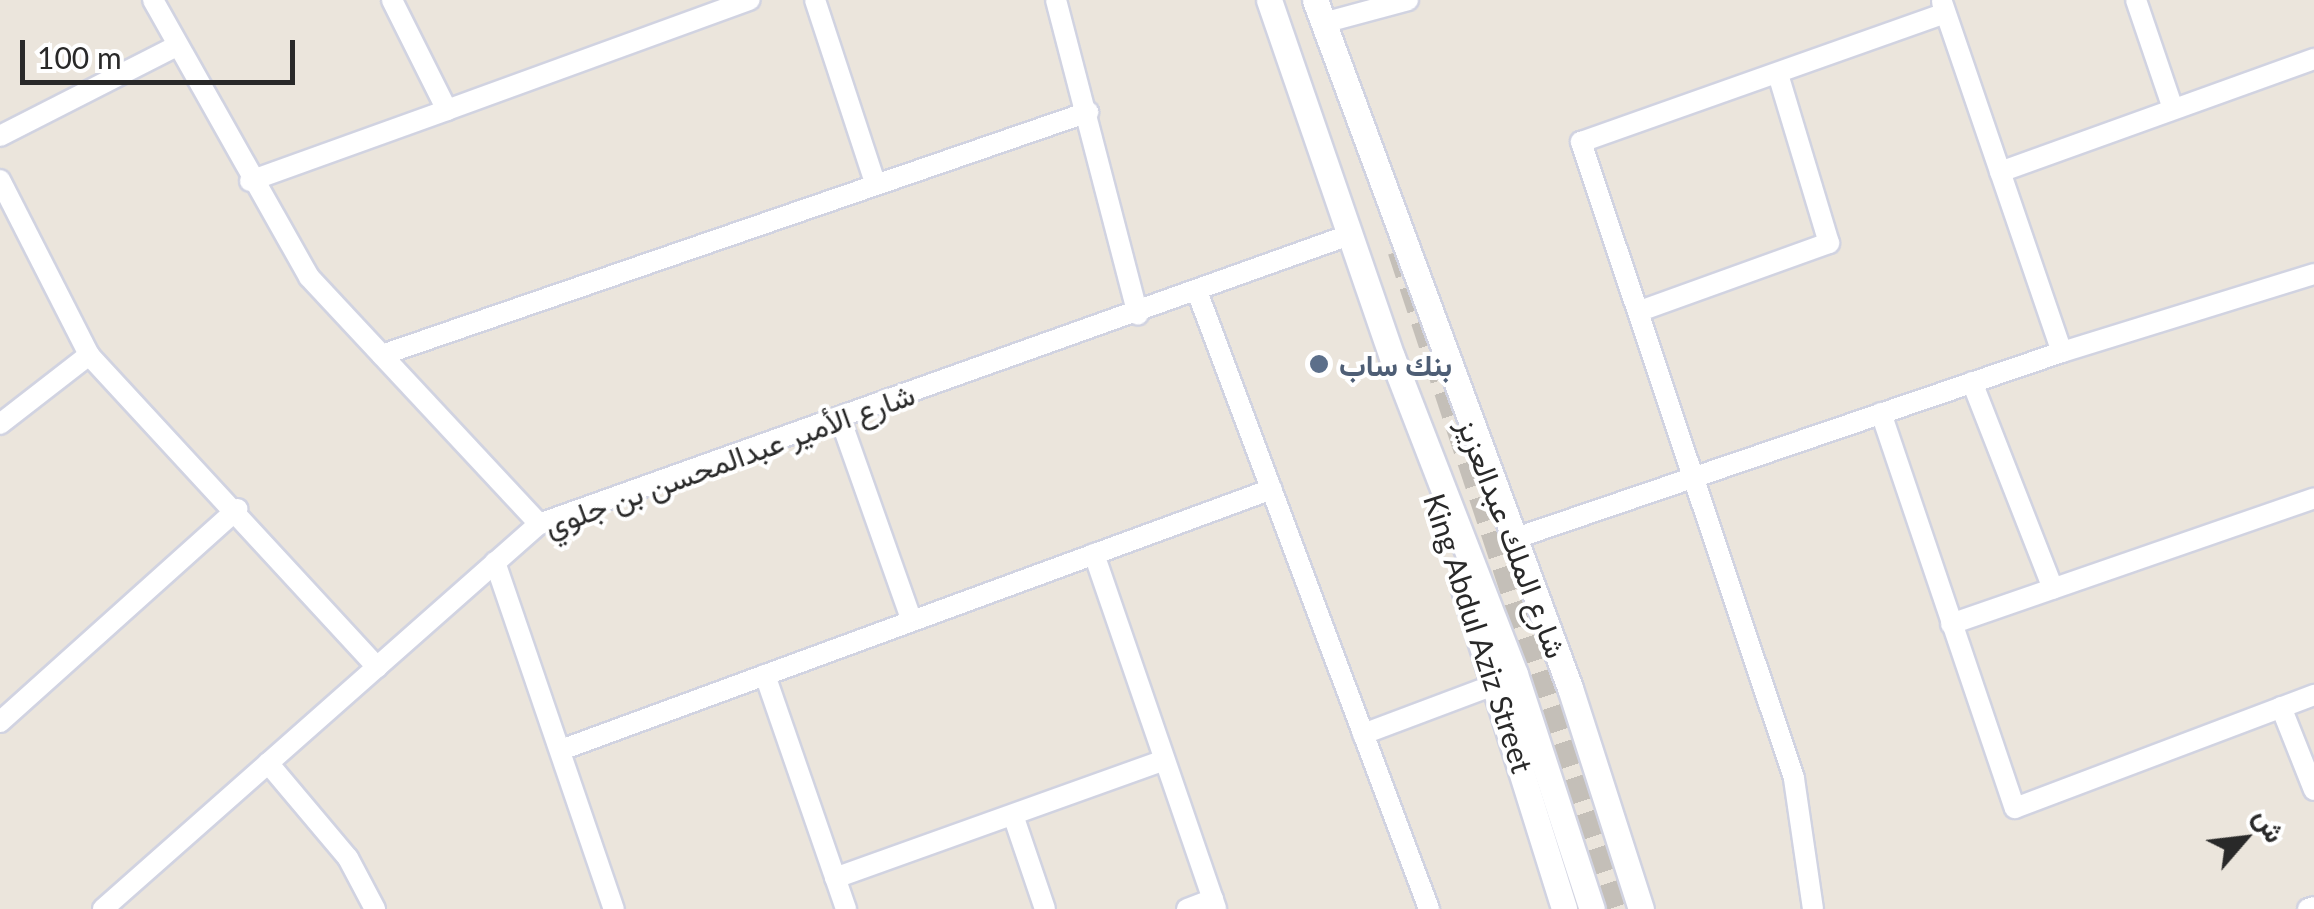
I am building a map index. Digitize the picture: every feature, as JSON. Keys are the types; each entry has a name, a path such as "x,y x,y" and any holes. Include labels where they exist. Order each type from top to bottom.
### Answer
{"street":[{"path":"153,0 250,181 309,277 539,524"},
{"path":"392,0 447,110"},
{"path":"250,181 750,0"},
{"path":"815,0 875,183"},
{"path":"1056,0 1138,314"},
{"name":"شارع الملك عبدالعزيز","path":"1269,0 1392,357 1514,674 1592,909"},
{"path":"1319,11 1408,0"},
{"path":"2136,0 2172,106"},
{"path":"1814,909 1794,778 1690,477 1640,311 1582,142 1778,77 1943,6 2062,352"},
{"name":"شارع الملك عبدالعزيز","path":"1319,11 1514,539 1641,909"},
{"path":"0,136 178,46"},
{"path":"2000,172 2172,106 2314,59"},
{"path":"1640,311 1829,243 1778,77"},
{"path":"382,354 1088,112"},
{"path":"0,180 89,355 237,509 377,667"},
{"name":"شارع الأمير عبدالمحسن بن جلوي","path":"103,909 539,524 1198,294 1352,234"},
{"path":"1514,539 2062,352 2314,274"},
{"path":"1198,294 1429,909"},
{"path":"0,424 89,355"},
{"name":"King Abdul Aziz Street","path":"1392,357 1564,909"},
{"path":"1972,382 2053,589"},
{"path":"1881,413 2015,808 2314,695"},
{"path":"840,418 912,622"},
{"path":"561,750 1272,489"},
{"path":"1951,624 2314,498"},
{"path":"0,722 237,509"},
{"path":"1094,554 1215,904 1188,909"},
{"path":"496,562 614,909"},
{"path":"765,675 846,909"},
{"path":"1363,734 1496,684"},
{"path":"2281,708 2314,790"},
{"path":"835,878 1165,760"},
{"path":"268,763 348,858 375,909"},
{"path":"1013,815 1045,909"}],"tunnel":[{"path":"1400,250 1618,909"}],"place":[{"name":"بنك ساب","path":"1319,364"}]}
